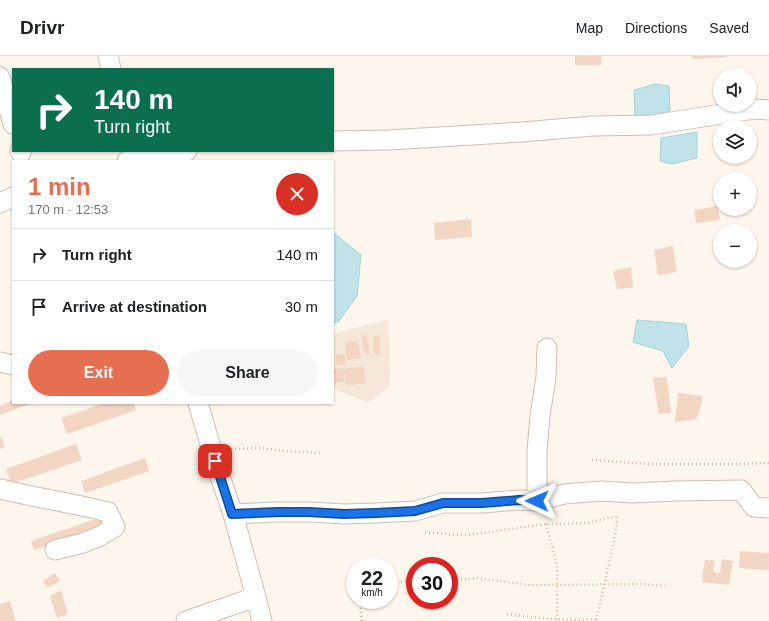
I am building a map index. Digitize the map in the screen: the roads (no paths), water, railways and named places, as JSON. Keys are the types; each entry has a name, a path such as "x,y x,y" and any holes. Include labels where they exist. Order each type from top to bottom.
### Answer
{"street":[{"path":"108,56 111,68"},
{"path":"0,77 12,118"},
{"path":"334,141 389,140 593,126 652,125 754,109 769,110"},
{"path":"133,158 179,152"},
{"path":"0,203 12,197"},
{"path":"537,501 537,452 540,416 546,377 547,348"},
{"path":"0,362 12,365"},
{"path":"198,404 232,514 262,621"},
{"path":"0,489 26,496 85,506 108,512 114,527 100,536 83,543 55,550"},
{"path":"232,514 309,512 344,514 415,511 443,503 482,503 519,500 537,501 564,494 602,491 634,493 741,490 754,507 769,508"},
{"path":"186,621 256,597"}],"water":[{"path":"656,84 669,86 670,111 635,119 634,90"},
{"path":"697,132 697,158 672,164 660,161 661,138"},
{"path":"334,233 361,255 357,296 338,322 334,323"},
{"path":"637,320 686,324 689,346 672,368 663,351 633,342"}]}
